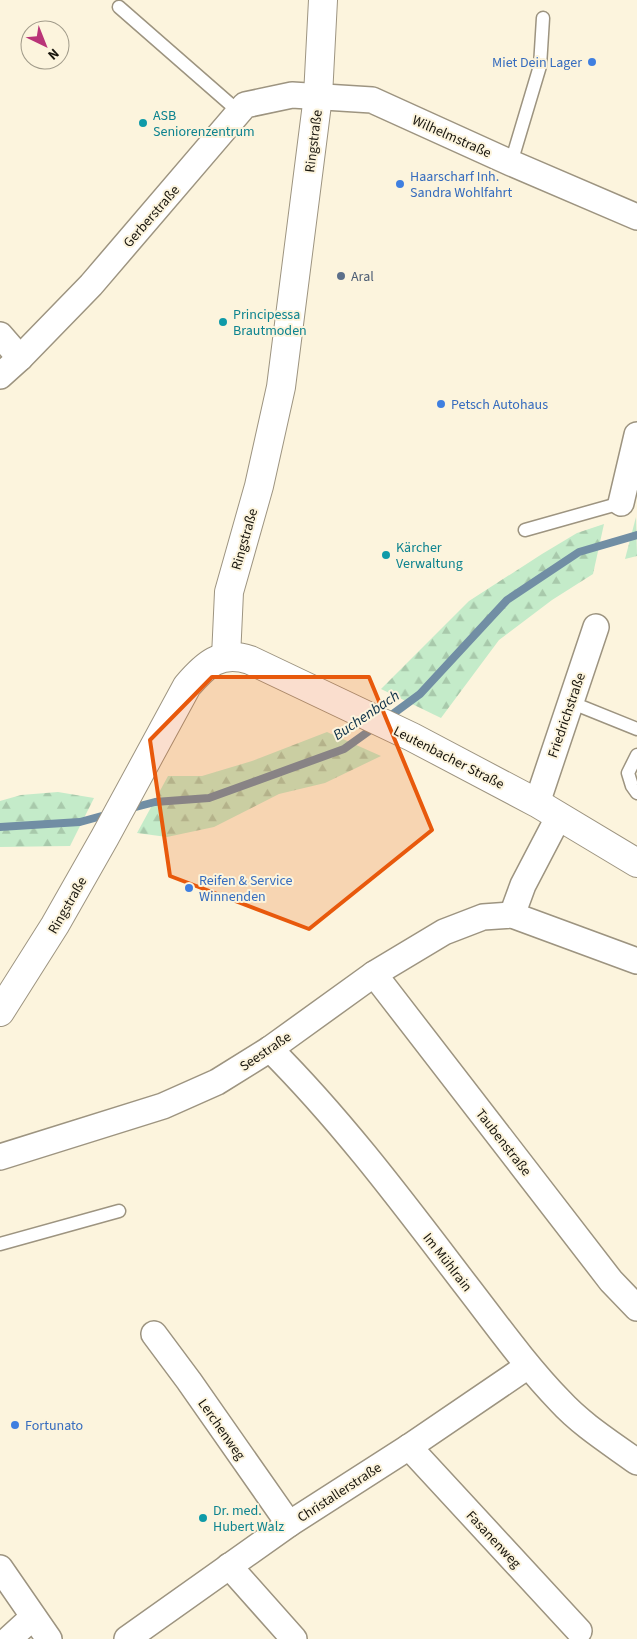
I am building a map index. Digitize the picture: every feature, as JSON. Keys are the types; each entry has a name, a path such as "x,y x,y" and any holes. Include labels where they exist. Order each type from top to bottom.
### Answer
{"street":[{"name":"Ringstraße","path":"0,1012 55,925 106,837 187,686 202,668 226,658 228,592 259,486 281,387 318,96 323,0"},
{"name":"Gerberstraße","path":"0,376 20,358 91,284 245,104 292,95 318,96"},
{"name":"Wilhelmstraße","path":"318,96 372,100 511,164 637,218"},
{"path":"0,335 20,358"},
{"path":"621,503 637,434"},
{"name":"Friedrichstraße","path":"548,809 570,702 596,628"},
{"name":"Leutenbacher Straße","path":"226,658 237,655 250,660 412,737 548,809 637,864"},
{"path":"512,914 548,809"},
{"name":"Seestraße","path":"0,1157 163,1106 217,1082 270,1049 374,974 444,932 483,916 512,914 637,961"},
{"name":"Taubenstraße","path":"374,974 611,1281 637,1308"},
{"name":"Im Mühlrain","path":"270,1049 303,1082 386,1181 528,1366 561,1402 597,1433 637,1462"},
{"name":"Lerchenweg","path":"154,1334 289,1524"},
{"name":"Christallerstraße","path":"127,1639 289,1524 409,1447 528,1366"},
{"name":"Fasanenweg","path":"409,1447 579,1631"},
{"path":"229,1566 294,1639"},
{"path":"0,1568 49,1639"},
{"path":"9,1639 33,1617"}],"lane":[{"path":"119,7 238,111"},
{"path":"511,164 540,66 543,18"},
{"path":"526,530 621,503"},
{"path":"570,702 637,729"},
{"path":"637,755 628,772 632,786 637,793"},
{"path":"0,1244 119,1211"}],"highlighted area":[{"path":"212,677 369,677 432,830 309,929 170,876 150,740"}],"green space":[{"path":"636,517 637,556 625,559"},
{"path":"604,524 593,574 552,600 499,640 441,718 381,689 469,601 577,533"},
{"path":"327,732 381,756 325,783 279,794 214,827 167,837 137,833 168,776 202,776 252,761"},
{"path":"58,792 94,798 70,846 0,847 0,801 21,795"}],"waterway":[{"name":"Buchenbach","path":"386,719 420,694 507,600 579,552 637,535"},
{"name":"Buchenbach","path":"128,809 155,802 209,798 344,749 376,726"},
{"name":"Buchenbach","path":"0,827 80,822 109,814"}],"place":[{"name":"Miet Dein Lager","path":"592,62"},
{"name":"ASB Seniorenzentrum","path":"143,123"},
{"name":"Haarscharf Inh. Sandra Wohlfahrt","path":"400,184"},
{"name":"Aral","path":"341,276"},
{"name":"Principessa Brautmoden","path":"223,322"},
{"name":"Petsch Autohaus","path":"441,404"},
{"name":"Kärcher Verwaltung","path":"386,555"},
{"name":"Reifen & Service Winnenden","path":"189,888"},
{"name":"Fortunato","path":"15,1425"},
{"name":"Dr. med. Hubert Walz","path":"203,1518"}]}
